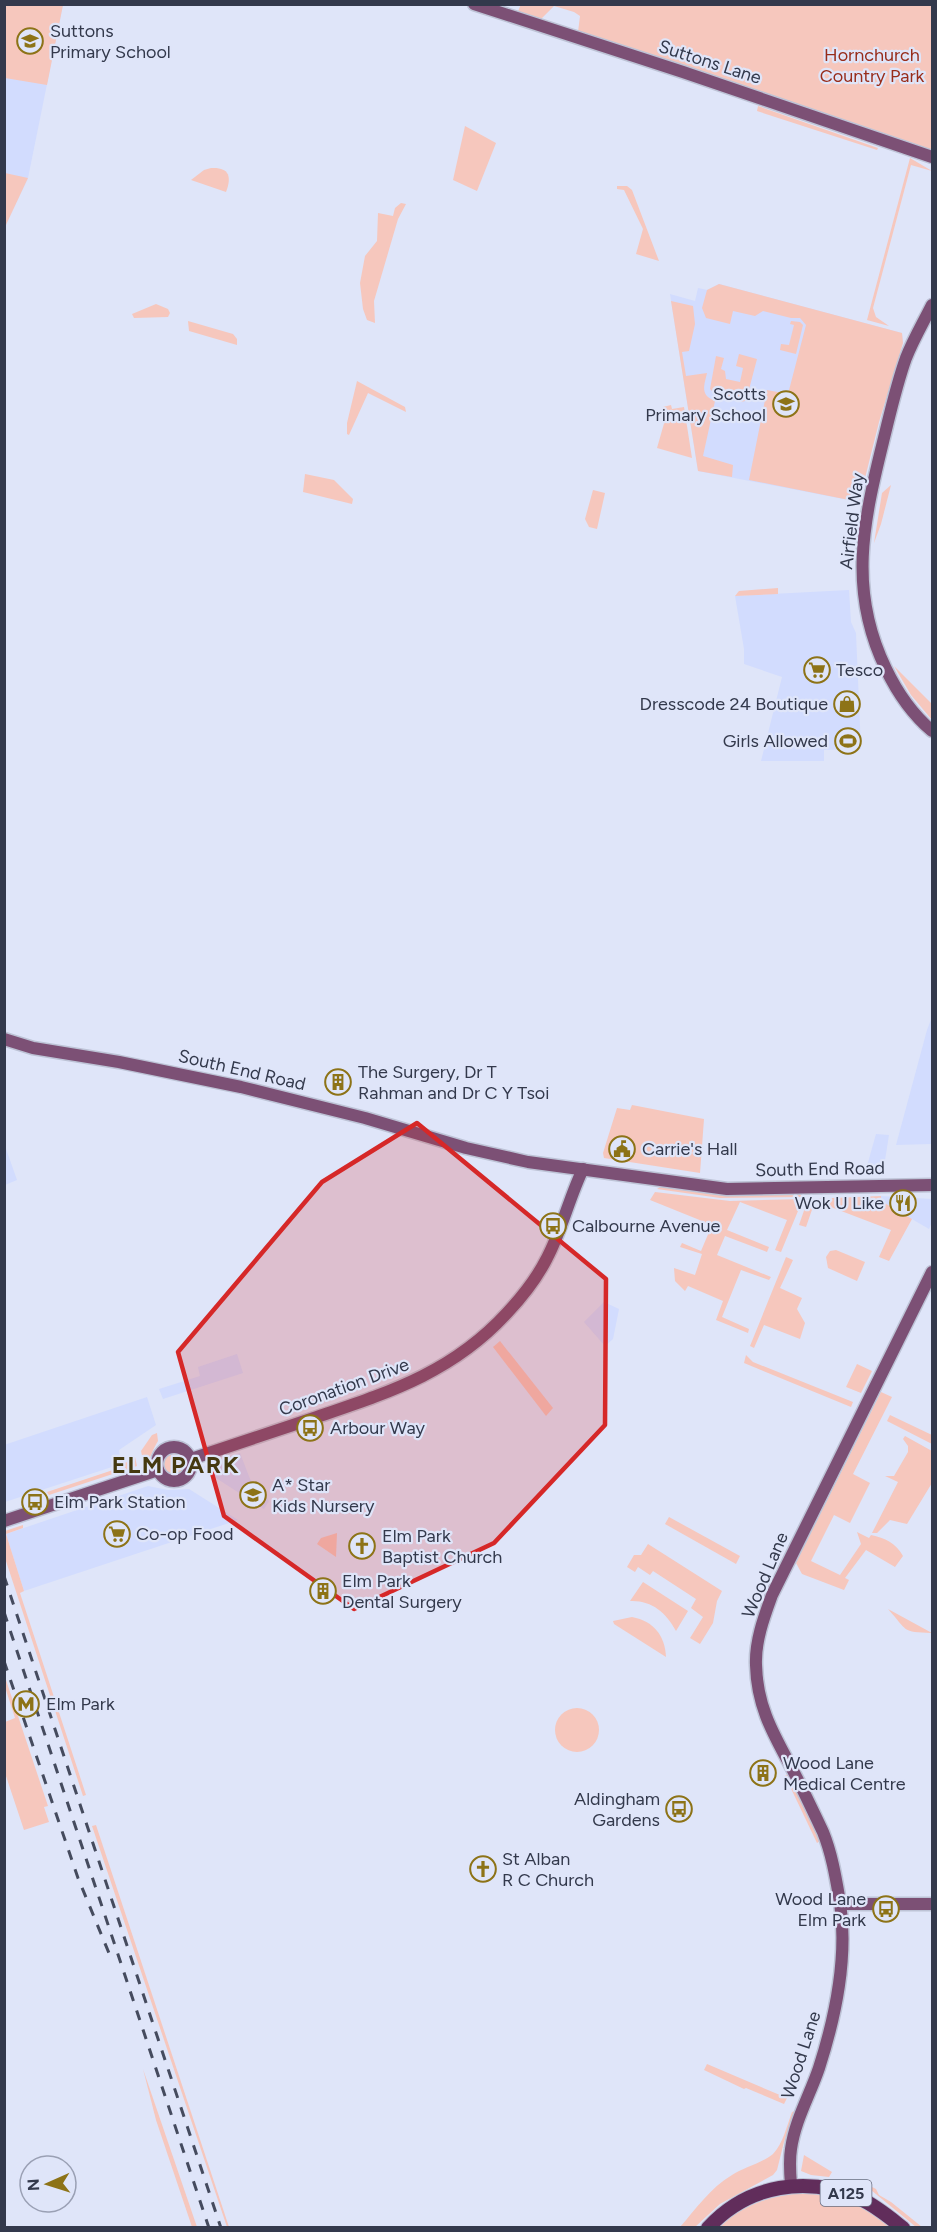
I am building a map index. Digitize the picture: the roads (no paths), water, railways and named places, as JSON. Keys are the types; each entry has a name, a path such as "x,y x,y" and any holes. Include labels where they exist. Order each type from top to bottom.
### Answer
{"main road":[{"name":"A125","path":"708,2228 731,2208 764,2191 785,2186 808,2185 845,2192 874,2206 903,2228"}],"street":[{"name":"Suttons Lane","path":"474,4 933,157"},
{"name":"Airfield Way","path":"933,305 907,356 894,396 868,502 862,580 867,622 875,647 908,706 933,731"},
{"name":"South End Road","path":"4,1039 47,1050 241,1087 365,1118 501,1156 583,1169 727,1189 933,1185"},
{"name":"Coronation Drive","path":"191,1459 386,1394 421,1378 469,1348 488,1333 530,1285 547,1258 583,1169"},
{"name":"Wood Lane","path":"785,2186 791,2149 804,2103 819,2068 837,2000 843,1958 840,1904 827,1842 789,1763 771,1732 761,1704 756,1662 758,1641 772,1595 933,1272"},
{"path":"169,1448 182,1448 191,1459 192,1466 184,1479 169,1480 158,1470 158,1459 164,1450 169,1448"},
{"path":"4,1521 158,1470"},
{"path":"840,1904 933,1904"}],"railway":[{"path":"4,1576 221,2228"},
{"path":"4,1612 209,2228"},
{"path":"4,1661 78,1878 111,1958"}],"place":[{"name":"Suttons Primary School","path":"30,41"},
{"name":"Scotts Primary School","path":"786,404"},
{"name":"Tesco","path":"817,670"},
{"name":"Dresscode 24 Boutique","path":"847,704"},
{"name":"Girls Allowed","path":"848,741"},
{"name":"The Surgery, Dr T Rahman and Dr C Y Tsoi","path":"338,1082"},
{"name":"Carrie's Hall","path":"622,1149"},
{"name":"Wok U Like","path":"903,1203"},
{"name":"Calbourne Avenue","path":"553,1226"},
{"name":"Arbour Way","path":"310,1428"},
{"name":"A* Star Kids Nursery","path":"253,1495"},
{"name":"Elm Park Station","path":"35,1502"},
{"name":"Co-op Food","path":"117,1534"},
{"name":"Elm Park Baptist Church","path":"362,1546"},
{"name":"Elm Park Dental Surgery","path":"323,1591"},
{"name":"Elm Park","path":"26,1704"},
{"name":"Wood Lane Medical Centre","path":"763,1773"},
{"name":"Aldingham Gardens","path":"679,1809"},
{"name":"St Alban R C Church","path":"483,1869"},
{"name":"Wood Lane Elm Park","path":"886,1909"}],"district":[{"name":"ELM PARK","path":"176,1464"}],"park label":[{"name":"Hornchurch Country Park","path":"872,65"}]}
